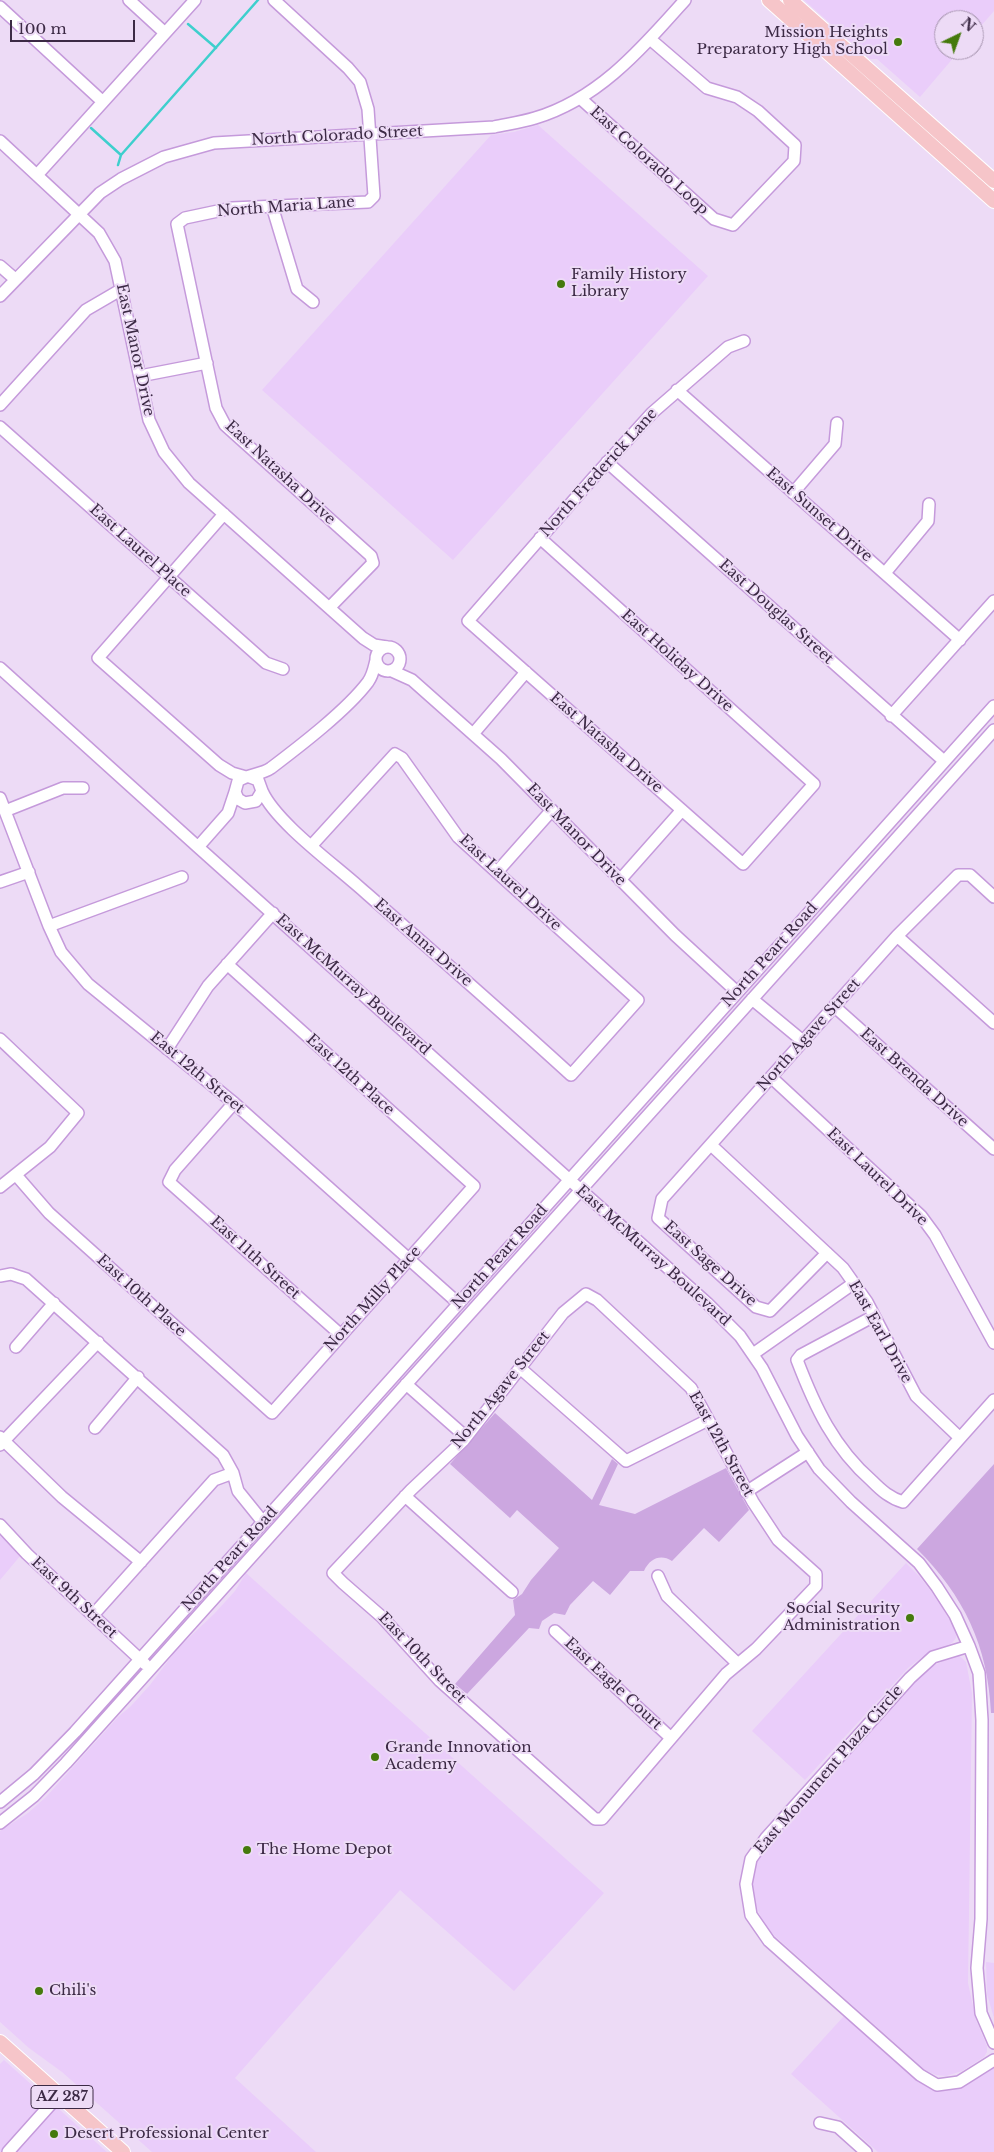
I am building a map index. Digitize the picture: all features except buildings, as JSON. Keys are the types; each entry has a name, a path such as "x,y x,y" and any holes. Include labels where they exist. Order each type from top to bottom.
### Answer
{"main road":[{"path":"769,0 994,201"},
{"path":"790,0 994,181"},
{"name":"AZ 287","path":"0,2042 123,2152"}],"street":[{"path":"129,0 165,33"},
{"path":"37,175 195,0"},
{"path":"274,0 348,68 360,82 368,109 369,134"},
{"name":"North Colorado Street","path":"0,296 100,193 121,179 164,157 214,143 494,127 536,118 580,98 605,82 631,60 685,0"},
{"path":"0,7 103,102"},
{"name":"East Colorado Loop","path":"580,98 714,219 733,225 794,161 795,145 758,110 737,97 706,88 650,39"},
{"name":"North Maria Lane","path":"177,224 185,218 232,208 368,202 374,196 369,134"},
{"name":"East Manor Drive","path":"0,140 99,233 115,261 150,420 164,452 190,483 363,638 374,644 387,647"},
{"path":"272,206 298,289 313,302"},
{"name":"East Natasha Drive","path":"177,224 216,408 225,425 370,556 373,563 330,607"},
{"path":"0,266 15,279"},
{"path":"0,405 86,310 122,289"},
{"name":"North Frederick Lane","path":"468,621 652,413 728,347 744,341"},
{"path":"140,376 207,362"},
{"name":"East Sunset Drive","path":"677,390 960,640"},
{"path":"793,492 835,444 837,422"},
{"name":"East Laurel Place","path":"0,427 266,663 283,669"},
{"name":"East Douglas Street","path":"607,462 891,716 944,761"},
{"path":"885,573 928,521 928,504"},
{"path":"224,514 98,658 219,765 232,772 258,780 262,789"},
{"name":"East Holiday Drive","path":"540,538 814,784 744,864"},
{"path":"891,716 994,601"},
{"name":"East Natasha Drive","path":"468,621 744,864"},
{"name":"East Manor Drive","path":"363,638 376,659"},
{"path":"198,847 228,813 238,781 271,768 342,709 368,682 374,671 380,650 387,647 397,650 400,657 399,664 391,671 368,682"},
{"name":"East Manor Drive","path":"400,657 412,680"},
{"path":"376,659 379,668 391,671"},
{"name":"East McMurray Boulevard","path":"0,668 272,914 708,1303 740,1336 753,1354 819,1469 851,1502 919,1563 938,1587 955,1615 970,1646 979,1673 988,1820 978,1968 981,2012 994,2043"},
{"name":"East Manor Drive","path":"391,671 412,680 501,759 675,935 737,992"},
{"path":"472,734 526,672"},
{"name":"North Peart Road","path":"0,1802 48,1760 140,1659 994,706"},
{"name":"North Peart Road","path":"0,1823 34,1796 151,1669 994,730"},
{"name":"East Laurel Drive","path":"312,845 395,754 402,758 458,837 638,1000"},
{"path":"219,765 241,802 251,803"},
{"path":"228,813 259,798 271,768"},
{"path":"5,811 62,788 83,788"},
{"name":"East Anna Drive","path":"262,789 274,811 571,1075 638,1000"},
{"name":"East 12th Street","path":"0,798 49,926 61,952 88,984 234,1103 458,1304"},
{"name":"East Anna Drive","path":"251,803 274,811"},
{"path":"497,872 552,810"},
{"path":"620,880 682,810"},
{"path":"0,882 29,872"},
{"name":"North Agave Street","path":"660,1210 662,1199 897,936 958,875 970,874 994,897"},
{"path":"49,926 182,877"},
{"path":"167,1049 208,986 272,914"},
{"path":"897,936 994,1023"},
{"name":"East 12th Place","path":"226,964 474,1186"},
{"path":"752,999 804,1042"},
{"name":"East Brenda Drive","path":"835,1007 994,1148"},
{"path":"0,1038 78,1113 50,1146 1,1184"},
{"name":"East Laurel Drive","path":"772,1078 921,1216 935,1235 994,1343"},
{"name":"East 11th Street","path":"234,1103 175,1170 169,1182 341,1335"},
{"name":"East Earl Drive","path":"711,1145 843,1268 874,1316 916,1396 960,1438"},
{"name":"East 10th Place","path":"16,1174 49,1213 272,1413"},
{"name":"North Milly Place","path":"272,1413 474,1186"},
{"name":"East Sage Drive","path":"660,1210 658,1218 756,1307 770,1311 828,1253"},
{"path":"0,1276 11,1274 26,1278 223,1455 233,1473 238,1491 263,1522"},
{"path":"753,1354 854,1283"},
{"name":"East 12th Street","path":"586,1294 597,1300 691,1388 746,1492 778,1540 816,1574 816,1586 756,1649 738,1664"},
{"name":"North Agave Street","path":"333,1573 405,1496 466,1437 563,1313 586,1294"},
{"path":"16,1347 54,1303"},
{"path":"874,1316 801,1355 797,1360 812,1399 831,1435 854,1466 892,1499 904,1502 994,1400"},
{"path":"98,1342 48,1396 1,1441 62,1497 141,1562"},
{"path":"520,1368 626,1461 708,1420"},
{"path":"95,1428 138,1377"},
{"path":"406,1384 466,1437"},
{"path":"746,1492 808,1452"},
{"path":"93,1615 214,1480 233,1473"},
{"path":"405,1496 512,1592"},
{"name":"East 9th Street","path":"0,1525 27,1554 151,1669"},
{"name":"East 10th Street","path":"333,1573 343,1584 382,1616 440,1681 595,1819 602,1819 671,1738"},
{"path":"658,1576 667,1596 738,1664 726,1674 671,1738"},
{"name":"East Eagle Court","path":"555,1631 671,1738"},
{"name":"East Monument Plaza Circle","path":"970,1646 933,1657 910,1678 766,1838 751,1859 746,1884 751,1915 769,1941 920,2074 937,2085 959,2082 994,2060"},
{"path":"982,1720 994,1721"},
{"path":"981,1919 994,1919"},
{"path":"8,2152 59,2095"},
{"path":"820,2123 838,2127 866,2152"}],"shaded area":[{"name":"Mission Heights Preparatory High School","path":"804,0 994,0 994,11 984,22 984,10 934,10 934,60 951,60 920,97 877,59 870,59"},
{"path":"538,125 708,276 453,560 262,390 491,135 514,132"},
{"path":"495,1413 592,1500 612,1459 618,1464 599,1505 635,1514 726,1468 749,1510 719,1542 704,1528 672,1561 656,1558 649,1563 644,1571 630,1571 610,1595 593,1581 570,1605 565,1615 554,1613 542,1621 539,1629 529,1628 467,1694 455,1684 515,1615 513,1600 522,1594 531,1580 559,1548 517,1510 510,1518 450,1464"},
{"path":"994,1464 994,1713 991,1713 985,1666 971,1624 948,1585 917,1549"},
{"path":"0,1533 21,1555 0,1580"},
{"path":"906,1563 938,1600 956,1632 956,1638 952,1643 922,1657 908,1668 805,1780 752,1731"},
{"path":"246,1573 604,1893 514,1991 400,1890 235,2078 316,2152 152,2152 62,2072 29,2048 0,2022 0,1831 28,1813 46,1797 118,1717 150,1685 177,1649 235,1591"},
{"path":"955,1656 960,1656 966,1662 972,1693 968,1983 976,2020 987,2046 987,2052 984,2057 962,2071 946,2076 936,2075 925,2070 766,1927 753,1897 752,1882 759,1854 915,1679 928,1668"},
{"path":"986,1962 994,1963 994,2018 987,1994"},
{"path":"844,2016 925,2085 937,2089 994,2067 994,2152 878,2152 791,2074"},
{"path":"4,2060 107,2152 0,2152 0,2064"}],"waterway":[{"path":"118,165 121,155 258,0"},
{"path":"188,24 216,48"},
{"path":"91,128 121,155"}],"place":[{"name":"Mission Heights Preparatory High School","path":"898,42"},
{"name":"Family History Library","path":"561,284"},
{"name":"Social Security Administration","path":"910,1618"},
{"name":"Grande Innovation Academy","path":"375,1757"},
{"name":"The Home Depot","path":"247,1850"},
{"name":"Chili's","path":"39,1991"},
{"name":"Desert Professional Center","path":"54,2134"}]}
